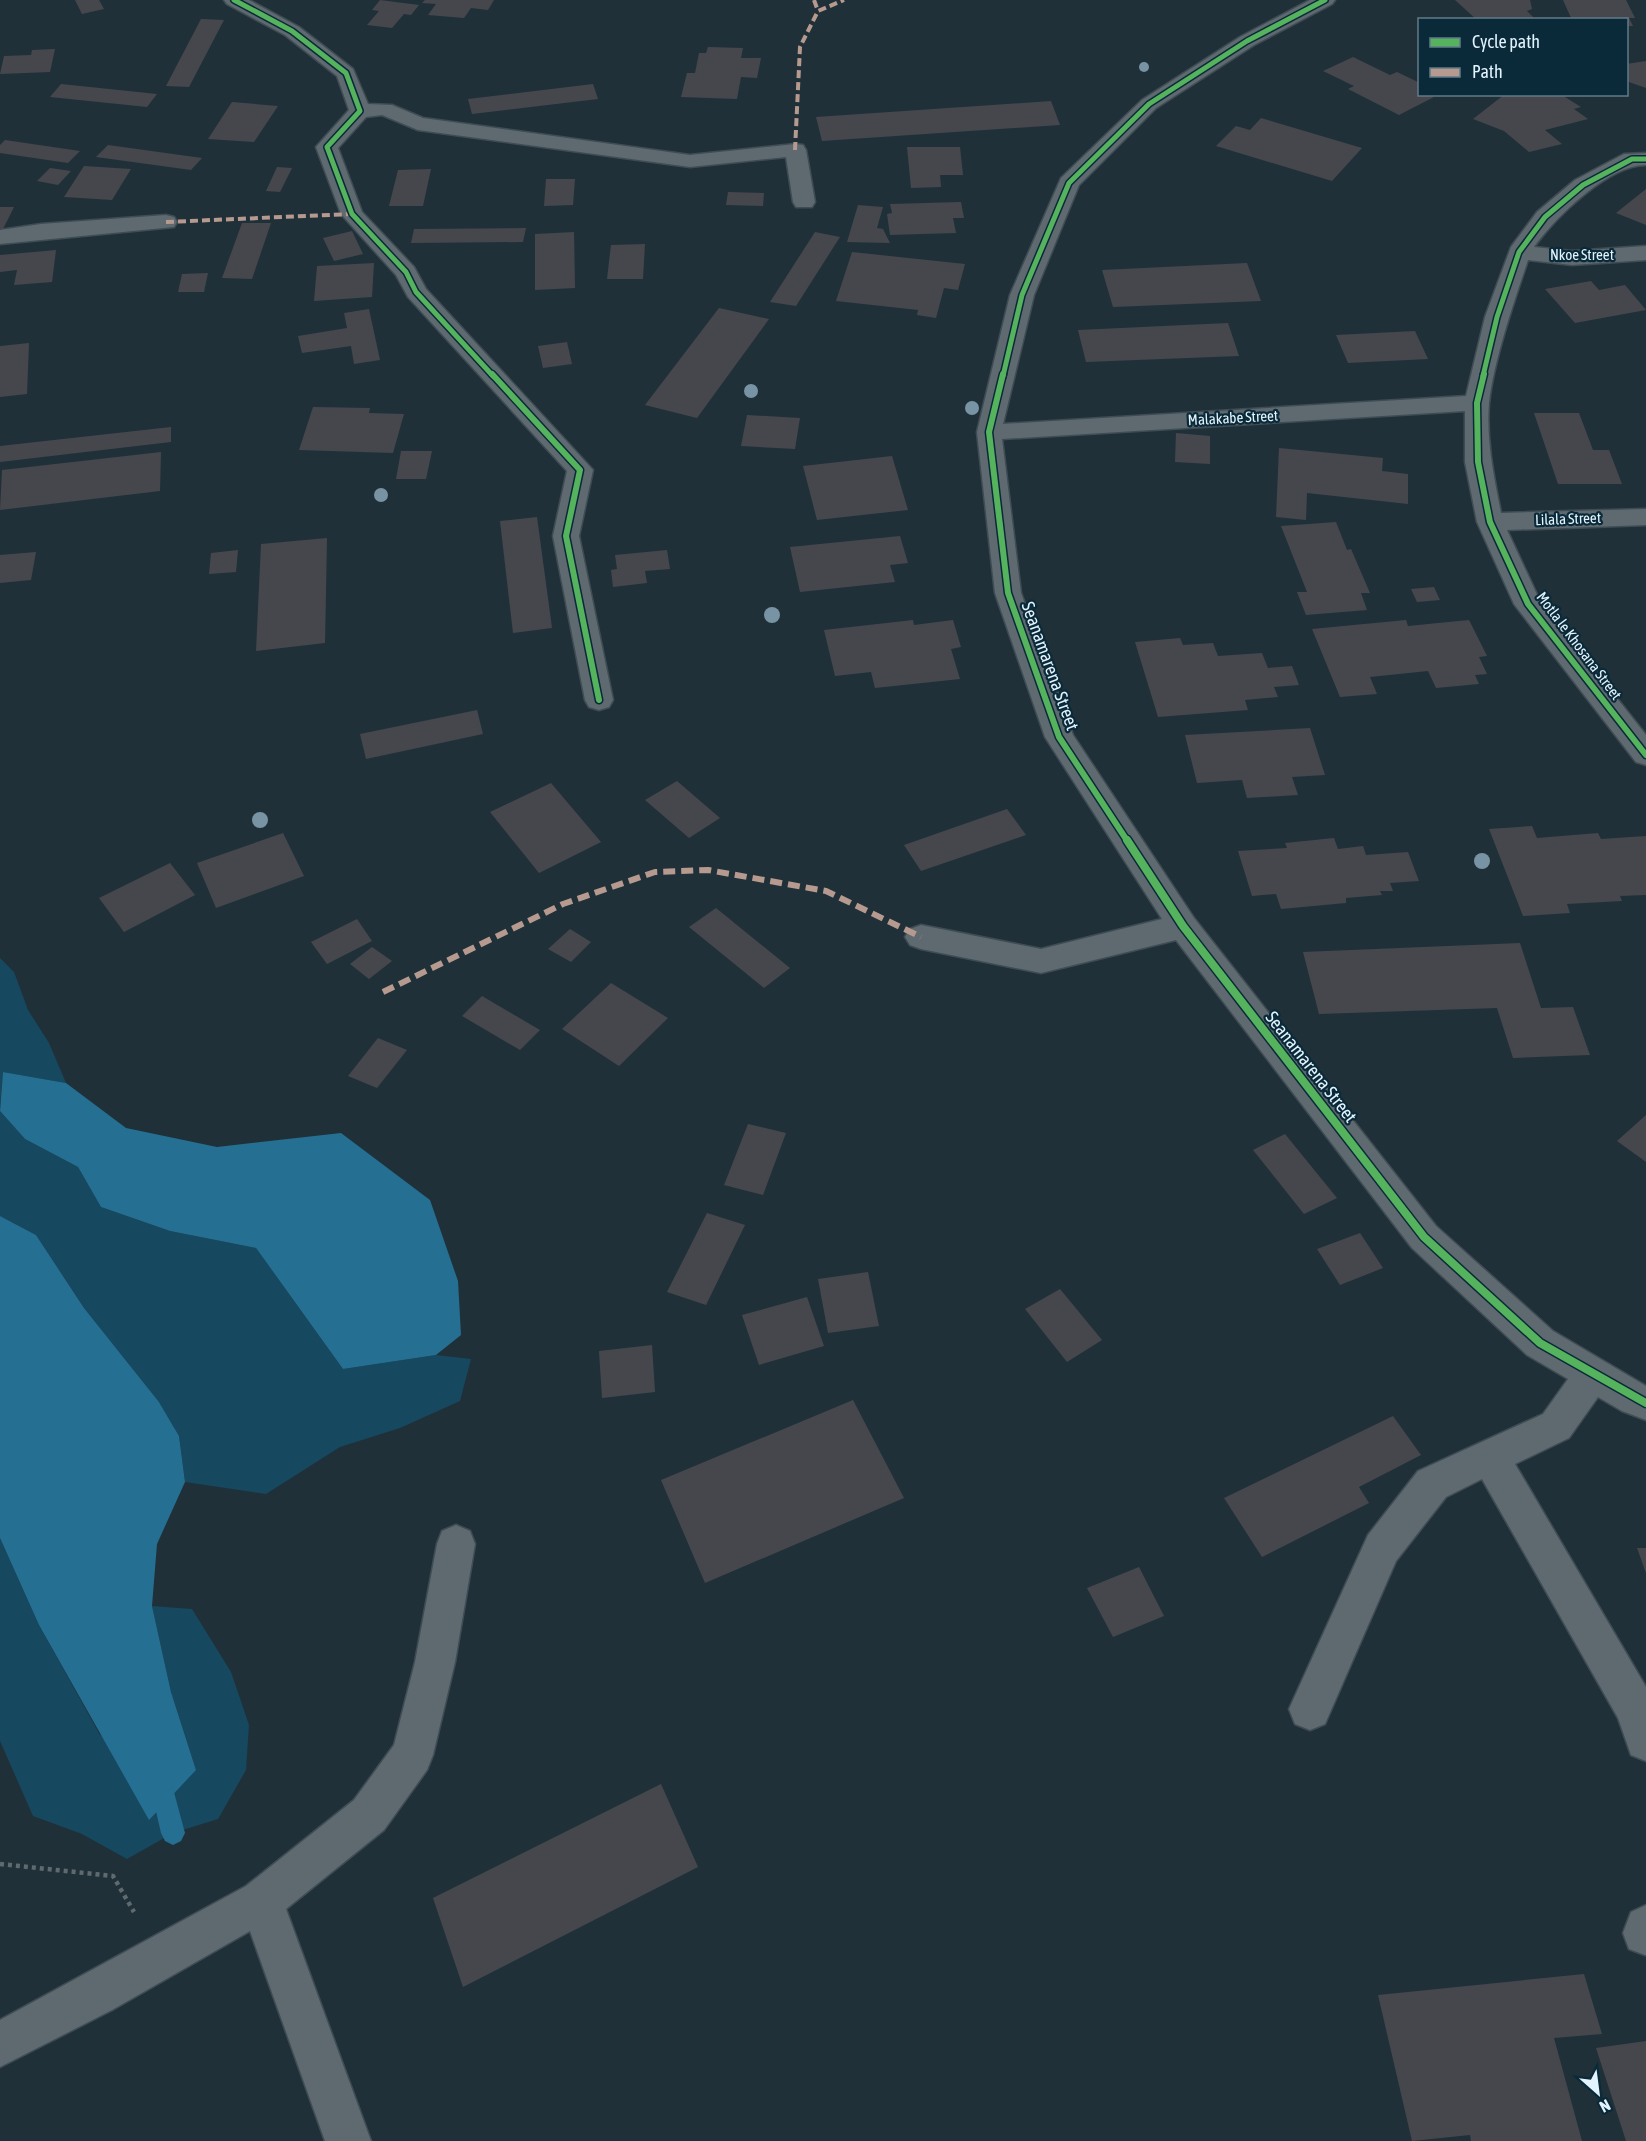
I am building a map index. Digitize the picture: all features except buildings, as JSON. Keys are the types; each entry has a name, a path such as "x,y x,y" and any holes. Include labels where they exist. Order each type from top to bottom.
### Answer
{"street":[{"path":"234,0 292,31 346,73 360,111"},
{"name":"Seanamarena Street","path":"1325,0 1248,41 1149,104 1069,183 1022,295 989,432 1008,593 1059,738 1183,926 1424,1237 1540,1343 1646,1403"},
{"path":"599,700 588,655 566,536 580,470 416,292 406,272 351,214 327,147 360,111 385,110 418,124 566,147 690,161 795,150 804,202"},
{"name":"Motla le Khosana Street","path":"1646,159 1632,159 1583,184 1545,216 1519,252 1497,317 1476,403 1478,462 1490,522 1528,603 1646,754"},
{"path":"0,237 41,231 166,222"},
{"name":"Nkoe Street","path":"1519,252 1572,258 1646,253"},
{"name":"Malakabe Street","path":"989,432 1476,403"},
{"name":"Lilala Street","path":"1490,522 1646,517"},
{"path":"921,937 1041,962 1183,926"},
{"path":"1310,1709 1382,1548 1432,1484 1556,1426 1592,1374"},
{"path":"1490,1457 1635,1708 1646,1740"},
{"path":"0,2044 261,1902 369,1815 412,1755 435,1662 456,1544"},
{"path":"261,1902 348,2141"}],"path":[{"path":"0,1864 113,1876 160,1958"}],"shaded area":[{"path":"0,958 14,972 28,1010 49,1043 66,1083 3,1072 0,1107"},
{"path":"3,1072 66,1083 126,1128 217,1147 341,1133 430,1200 458,1281 461,1335 436,1355 343,1369 256,1248 170,1231 101,1207 78,1167 25,1139 0,1111"},
{"path":"0,1111 25,1139 78,1167 101,1207 170,1231 256,1248 343,1369 436,1355 471,1359 460,1401 400,1428 340,1447 266,1494 185,1482 179,1436 159,1402 84,1308 36,1235 0,1216"},
{"path":"0,1216 36,1235 84,1308 159,1402 179,1436 185,1482 157,1544 152,1606 171,1692 196,1770 149,1820 39,1625 0,1538"},
{"path":"0,1538 39,1625 100,1735 196,1770 171,1692 152,1606 192,1609 231,1672 249,1725 246,1770 218,1819 173,1833 127,1859 82,1834 33,1816 0,1741"}],"waterway":[{"path":"160,1781 173,1833"}],"marked path":[{"path":"814,0 818,11"},
{"path":"795,150 800,47 818,11 844,0"},
{"path":"166,222 352,214"},
{"path":"383,992 563,904 655,872 708,870 826,891 921,937"}],"cycle path":[{"path":"234,0 292,31 346,73 360,111 327,147 352,214 406,272 416,292 580,470 566,536 588,655 599,700"},
{"path":"1325,0 1247,41 1149,104 1069,183 1022,295 989,432 1008,593 1059,737 1183,926 1424,1237 1540,1343 1635,1399 1646,1403"},
{"path":"1646,159 1632,159 1583,185 1545,217 1519,252 1497,317 1477,403 1478,462 1490,522 1528,604 1646,755"}]}
